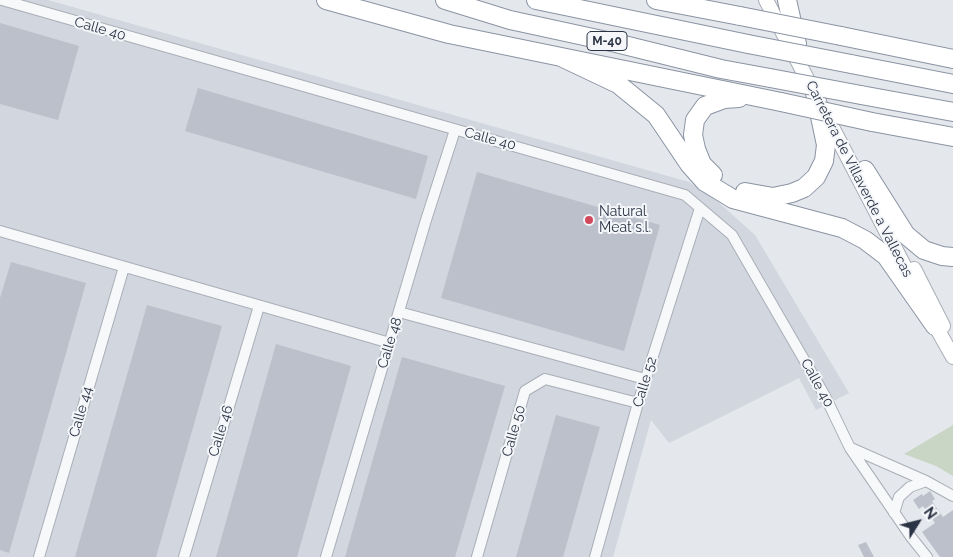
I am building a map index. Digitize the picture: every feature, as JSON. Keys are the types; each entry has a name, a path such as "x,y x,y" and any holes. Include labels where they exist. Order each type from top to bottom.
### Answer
{"highway":[{"path":"326,0 449,34 872,122 953,137"},
{"name":"M-40","path":"445,0 510,20 616,43 721,69 953,112"},
{"name":"M-40","path":"536,0 953,84"},
{"path":"656,0 924,52 953,60"},
{"path":"684,0 714,11"},
{"path":"787,0 797,44"},
{"path":"924,52 953,51"},
{"path":"561,58 618,84 656,115 689,164 705,182 726,195 733,199 785,214 842,228 865,240 886,256 935,326"},
{"path":"762,98 724,99 705,106 695,120 693,135 702,164 717,178 736,189 755,195 773,197 804,188 816,177 824,161 826,145 815,93"},
{"path":"911,129 953,143"},
{"path":"865,170 906,235 924,250 942,256 953,257"}],"main road":[{"name":"Carretera de Villaverde a Vallecas","path":"766,0 935,326 953,357"},
{"name":"Carretera de Villaverde a Vallecas","path":"774,0 865,170 941,323 953,341"}],"street":[{"name":"Calle 40","path":"2,0 685,195 732,235 825,396 850,448 926,557"},
{"name":"Calle 48","path":"326,557 426,220 455,130"},
{"name":"Calle 52","path":"595,557 645,379 700,208"},
{"path":"0,231 390,343"},
{"name":"Calle 44","path":"39,557 124,267"},
{"name":"Calle 46","path":"184,557 259,306"},
{"path":"399,312 645,379"},
{"name":"Calle 50","path":"477,557 525,392 545,379 638,403"},
{"path":"850,448 926,481 953,496"},
{"path":"894,513 899,497 910,487 926,481"}],"shaded area":[{"path":"0,0 48,0 689,182 717,201 755,235 849,393 816,410 799,378 669,443 651,420 613,557 0,557"}],"green space":[{"path":"953,425 953,476 936,466 904,454"}],"building":[{"path":"0,23 79,46 58,120 0,104"},
{"path":"198,88 428,156 416,199 185,131"},
{"path":"477,172 660,225 624,351 441,298"},
{"path":"11,262 86,283 9,553 0,550 0,298"},
{"path":"147,305 222,326 156,557 75,557"},
{"path":"276,344 351,366 297,557 216,557"},
{"path":"402,357 505,386 455,557 345,557"},
{"path":"556,415 600,427 563,557 516,557"},
{"path":"930,491 935,499 932,501 943,517 953,510 953,557 940,557 922,532 935,523 923,506 919,509 913,500"},
{"path":"866,542 874,557 864,557 858,545"}],"place":[{"name":"Natural Meat s.l.","path":"589,220"}]}
